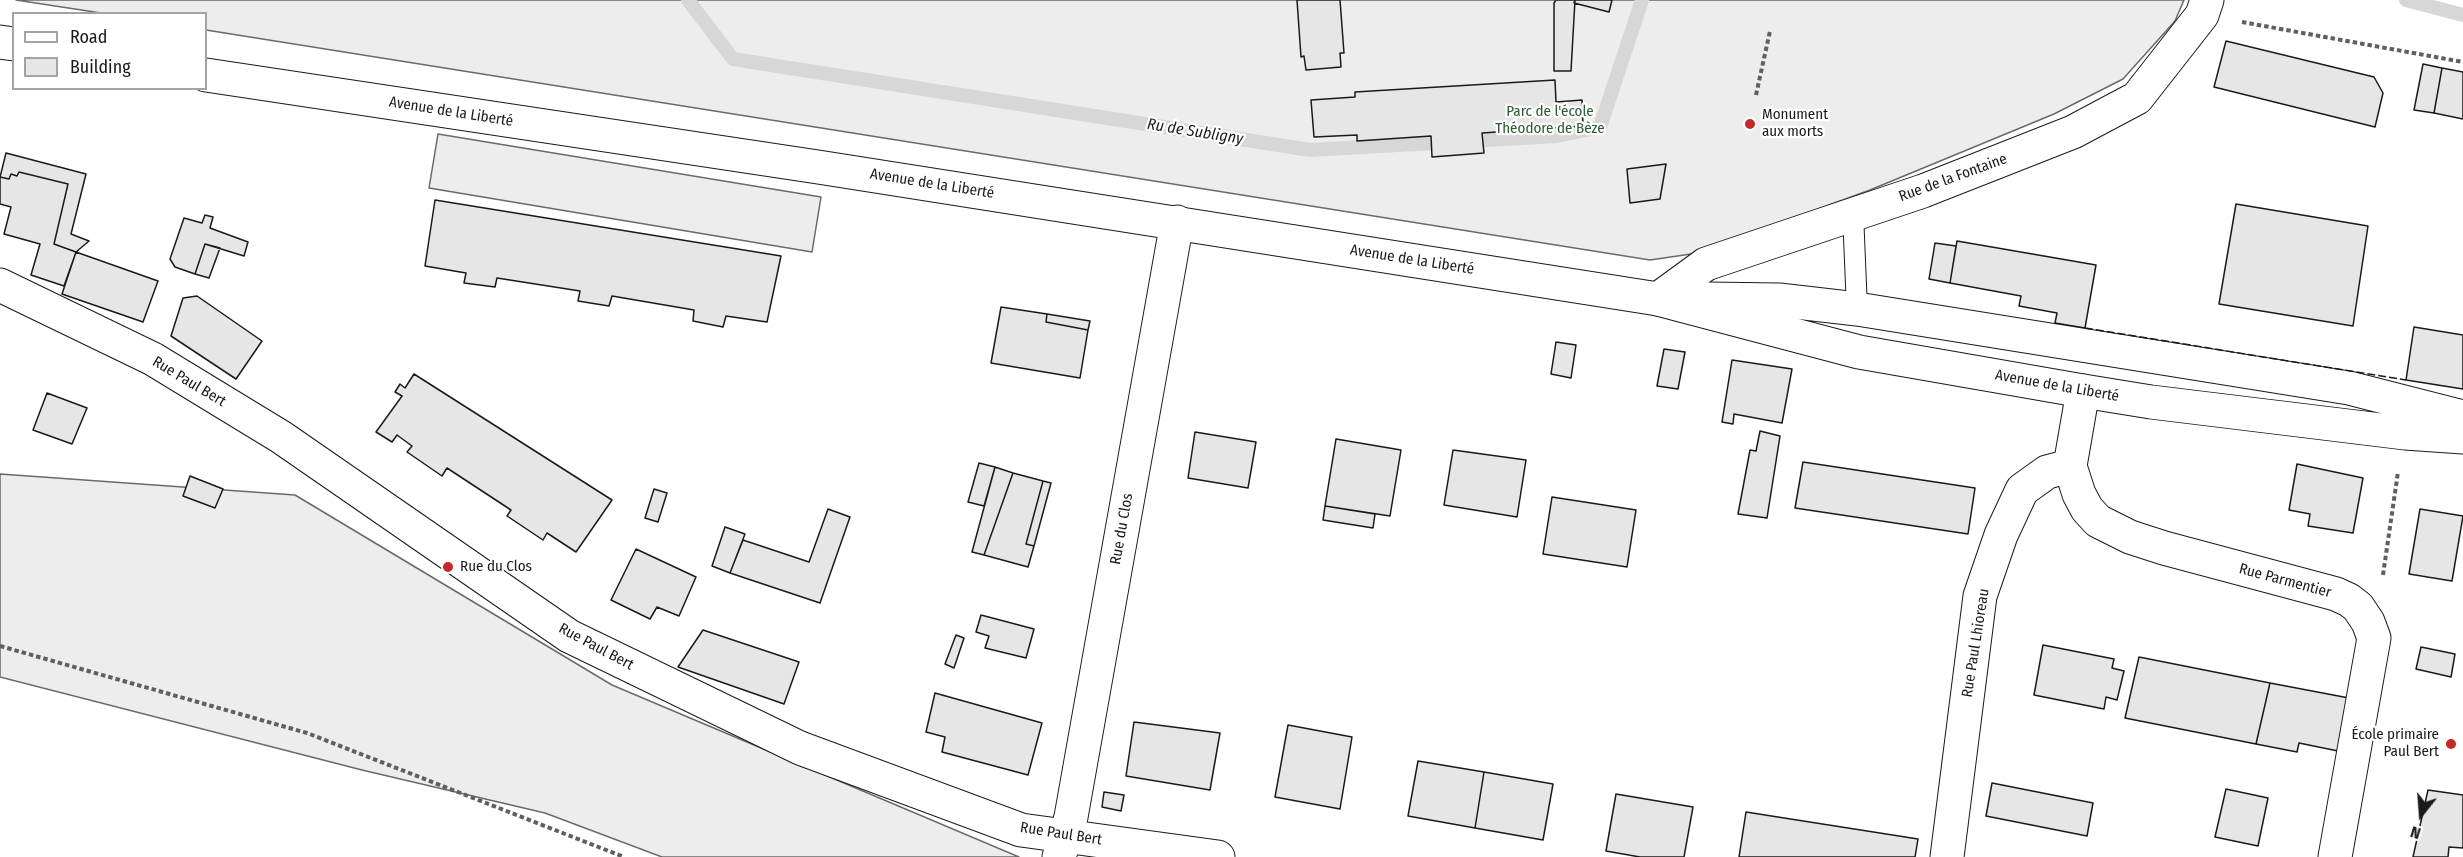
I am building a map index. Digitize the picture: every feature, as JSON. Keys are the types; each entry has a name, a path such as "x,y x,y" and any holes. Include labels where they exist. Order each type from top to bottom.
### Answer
{"street":[{"name":"Rue de la Fontaine","path":"1658,299 1706,264 1923,191 2073,132 2137,98 2204,7"},
{"name":"Avenue de la Liberté","path":"207,75 1177,222 1658,299 1859,352 2083,392 2393,432 2463,437"},
{"name":"Rue du Clos","path":"1062,847 1177,222"},
{"name":"Rue Paul Bert","path":"0,285 153,359 281,437 569,636 800,748 1062,847 1218,857"},
{"name":"Avenue de la Liberté","path":"1658,299 1779,300 1857,309 2349,388 2463,417"},
{"name":"Rue Parmentier","path":"2083,392 2070,466 2079,494 2087,509 2098,521 2130,537 2164,548 2336,594 2358,607 2373,638"},
{"name":"Rue Paul Lhioreau","path":"1947,857 1980,596 2001,535 2022,490 2047,472 2070,466"},
{"path":"2335,857 2373,638"}],"lane":[{"path":"1853,213 1857,309"}],"path":[{"path":"2204,7 2463,62"},
{"path":"1756,95 1770,31"},
{"path":"2373,638 2393,500"},
{"path":"0,646 307,733 624,857"}],"shaded area":[{"name":"Parc de l'école Théodore de Bèze","path":"16,0 2184,0 2175,21 2123,79 2054,114 1870,190 1698,253 1650,260 207,30 207,12 94,12"},
{"path":"438,134 821,197 812,252 429,188"},
{"path":"0,474 295,495 612,685 1019,857 662,857 545,813 362,770 0,677"}],"building":[{"path":"1297,0 1340,0 1344,53 1340,53 1341,67 1306,70 1304,56 1301,57"},
{"path":"1556,0 1575,0 1571,71 1554,71 1554,3"},
{"path":"1575,0 1612,0 1609,12 1574,3"},
{"path":"2226,41 2374,77 2383,93 2375,127 2214,87"},
{"path":"2423,64 2442,68 2434,113 2414,110"},
{"path":"2442,68 2463,72 2463,119 2434,113"},
{"path":"1555,80 1556,102 1582,100 1583,126 1482,133 1484,153 1432,157 1431,136 1357,141 1357,135 1314,137 1311,100 1355,97 1355,92"},
{"path":"6,153 86,174 71,234 89,241 76,252 54,244 68,184 19,172 17,176 11,174 9,179 0,177"},
{"path":"1666,164 1660,199 1630,203 1627,169"},
{"path":"19,172 68,184 54,244 76,252 64,286 31,275 40,244 4,234 11,207 0,204 0,177 9,179 11,174 17,176"},
{"path":"435,200 781,256 767,322 726,316 723,327 693,321 694,310 612,296 609,306 578,301 580,291 497,278 495,287 464,283 466,273 425,266"},
{"path":"2236,204 2368,226 2353,326 2219,304"},
{"path":"205,215 213,217 210,228 248,242 244,256 205,244 195,274 175,267 170,259 184,218 202,223"},
{"path":"1957,241 2096,265 2085,328 2055,323 2057,313 2019,306 2021,296 1950,283"},
{"path":"1935,243 1956,246 1950,283 1929,279"},
{"path":"205,244 220,248 209,278 195,274"},
{"path":"76,252 158,281 143,322 62,294"},
{"path":"197,296 262,341 236,379 171,336 183,298"},
{"path":"1001,307 1047,314 1046,322 1088,330 1080,378 991,363"},
{"path":"1047,314 1090,321 1088,330 1046,322"},
{"path":"2414,327 2463,335 2463,389 2406,380"},
{"path":"1556,342 1576,345 1571,378 1551,374"},
{"path":"1664,349 1685,352 1678,389 1657,386"},
{"path":"1732,360 1792,369 1782,423 1734,414 1733,424 1722,422"},
{"path":"414,374 612,500 576,552 547,533 543,540 507,516 511,510 447,468 442,476 407,452 412,446 397,435 392,442 376,432 402,396 395,392 400,384 405,388"},
{"path":"47,393 87,408 72,444 33,430"},
{"path":"1760,431 1780,436 1767,518 1738,514 1750,450 1756,451"},
{"path":"1195,432 1256,442 1248,488 1188,478"},
{"path":"1336,439 1401,450 1390,516 1325,506"},
{"path":"1453,450 1526,460 1517,517 1444,505"},
{"path":"1803,462 1975,488 1968,534 1795,508"},
{"path":"979,463 995,467 984,506 968,502"},
{"path":"2297,464 2363,478 2353,533 2308,526 2310,514 2289,510"},
{"path":"995,467 1013,473 984,555 972,552"},
{"path":"1013,473 1043,481 1026,544 1034,546 1028,567 984,555"},
{"path":"190,476 223,489 215,508 183,496"},
{"path":"1043,481 1051,483 1034,546 1026,544"},
{"path":"654,489 667,493 658,522 645,518"},
{"path":"1552,497 1636,510 1627,567 1543,554"},
{"path":"1325,506 1375,514 1373,528 1323,520"},
{"path":"828,509 850,517 820,603 730,573 743,540 809,562"},
{"path":"2420,509 2463,516 2452,581 2409,574"},
{"path":"725,527 745,534 730,573 712,566"},
{"path":"636,549 696,577 679,616 657,607 650,619 611,600"},
{"path":"981,615 1034,629 1026,658 985,648 989,636 976,632"},
{"path":"703,630 799,662 784,704 678,667"},
{"path":"956,635 964,638 954,668 945,664"},
{"path":"2043,645 2114,659 2112,668 2124,671 2117,700 2106,697 2104,709 2034,695"},
{"path":"2421,647 2455,654 2451,677 2416,669"},
{"path":"2139,657 2270,683 2256,744 2125,718"},
{"path":"2270,683 2349,698 2338,751 2299,743 2297,752 2256,744"},
{"path":"935,693 1042,723 1028,775 942,752 945,737 926,732"},
{"path":"1134,722 1220,733 1210,790 1126,776"},
{"path":"1288,725 1352,737 1340,809 1275,797"},
{"path":"1418,761 1484,772 1475,828 1408,816"},
{"path":"1484,772 1553,784 1543,840 1475,828"},
{"path":"1992,783 2093,803 2087,836 1986,816"},
{"path":"2226,789 2268,798 2258,846 2215,837"},
{"path":"2428,790 2463,795 2463,848 2449,847 2448,857 2413,857"},
{"path":"1104,792 1124,795 1121,811 1102,807"},
{"path":"1616,794 1693,807 1684,857 1640,857 1606,851"},
{"path":"1746,812 1918,839 1915,857 1739,857"}],"waterway":[{"name":"Ru de Subligny","path":"688,0 733,59 1310,150 1557,136 1600,127 1642,0"},
{"name":"Ru de Subligny","path":"2406,0 2463,15"}],"fence":[{"path":"2085,328 2406,380"}],"place":[{"name":"Monument aux morts","path":"1750,124"},
{"name":"Rue du Clos","path":"448,567"},
{"name":"École primaire Paul Bert","path":"2451,744"}]}
